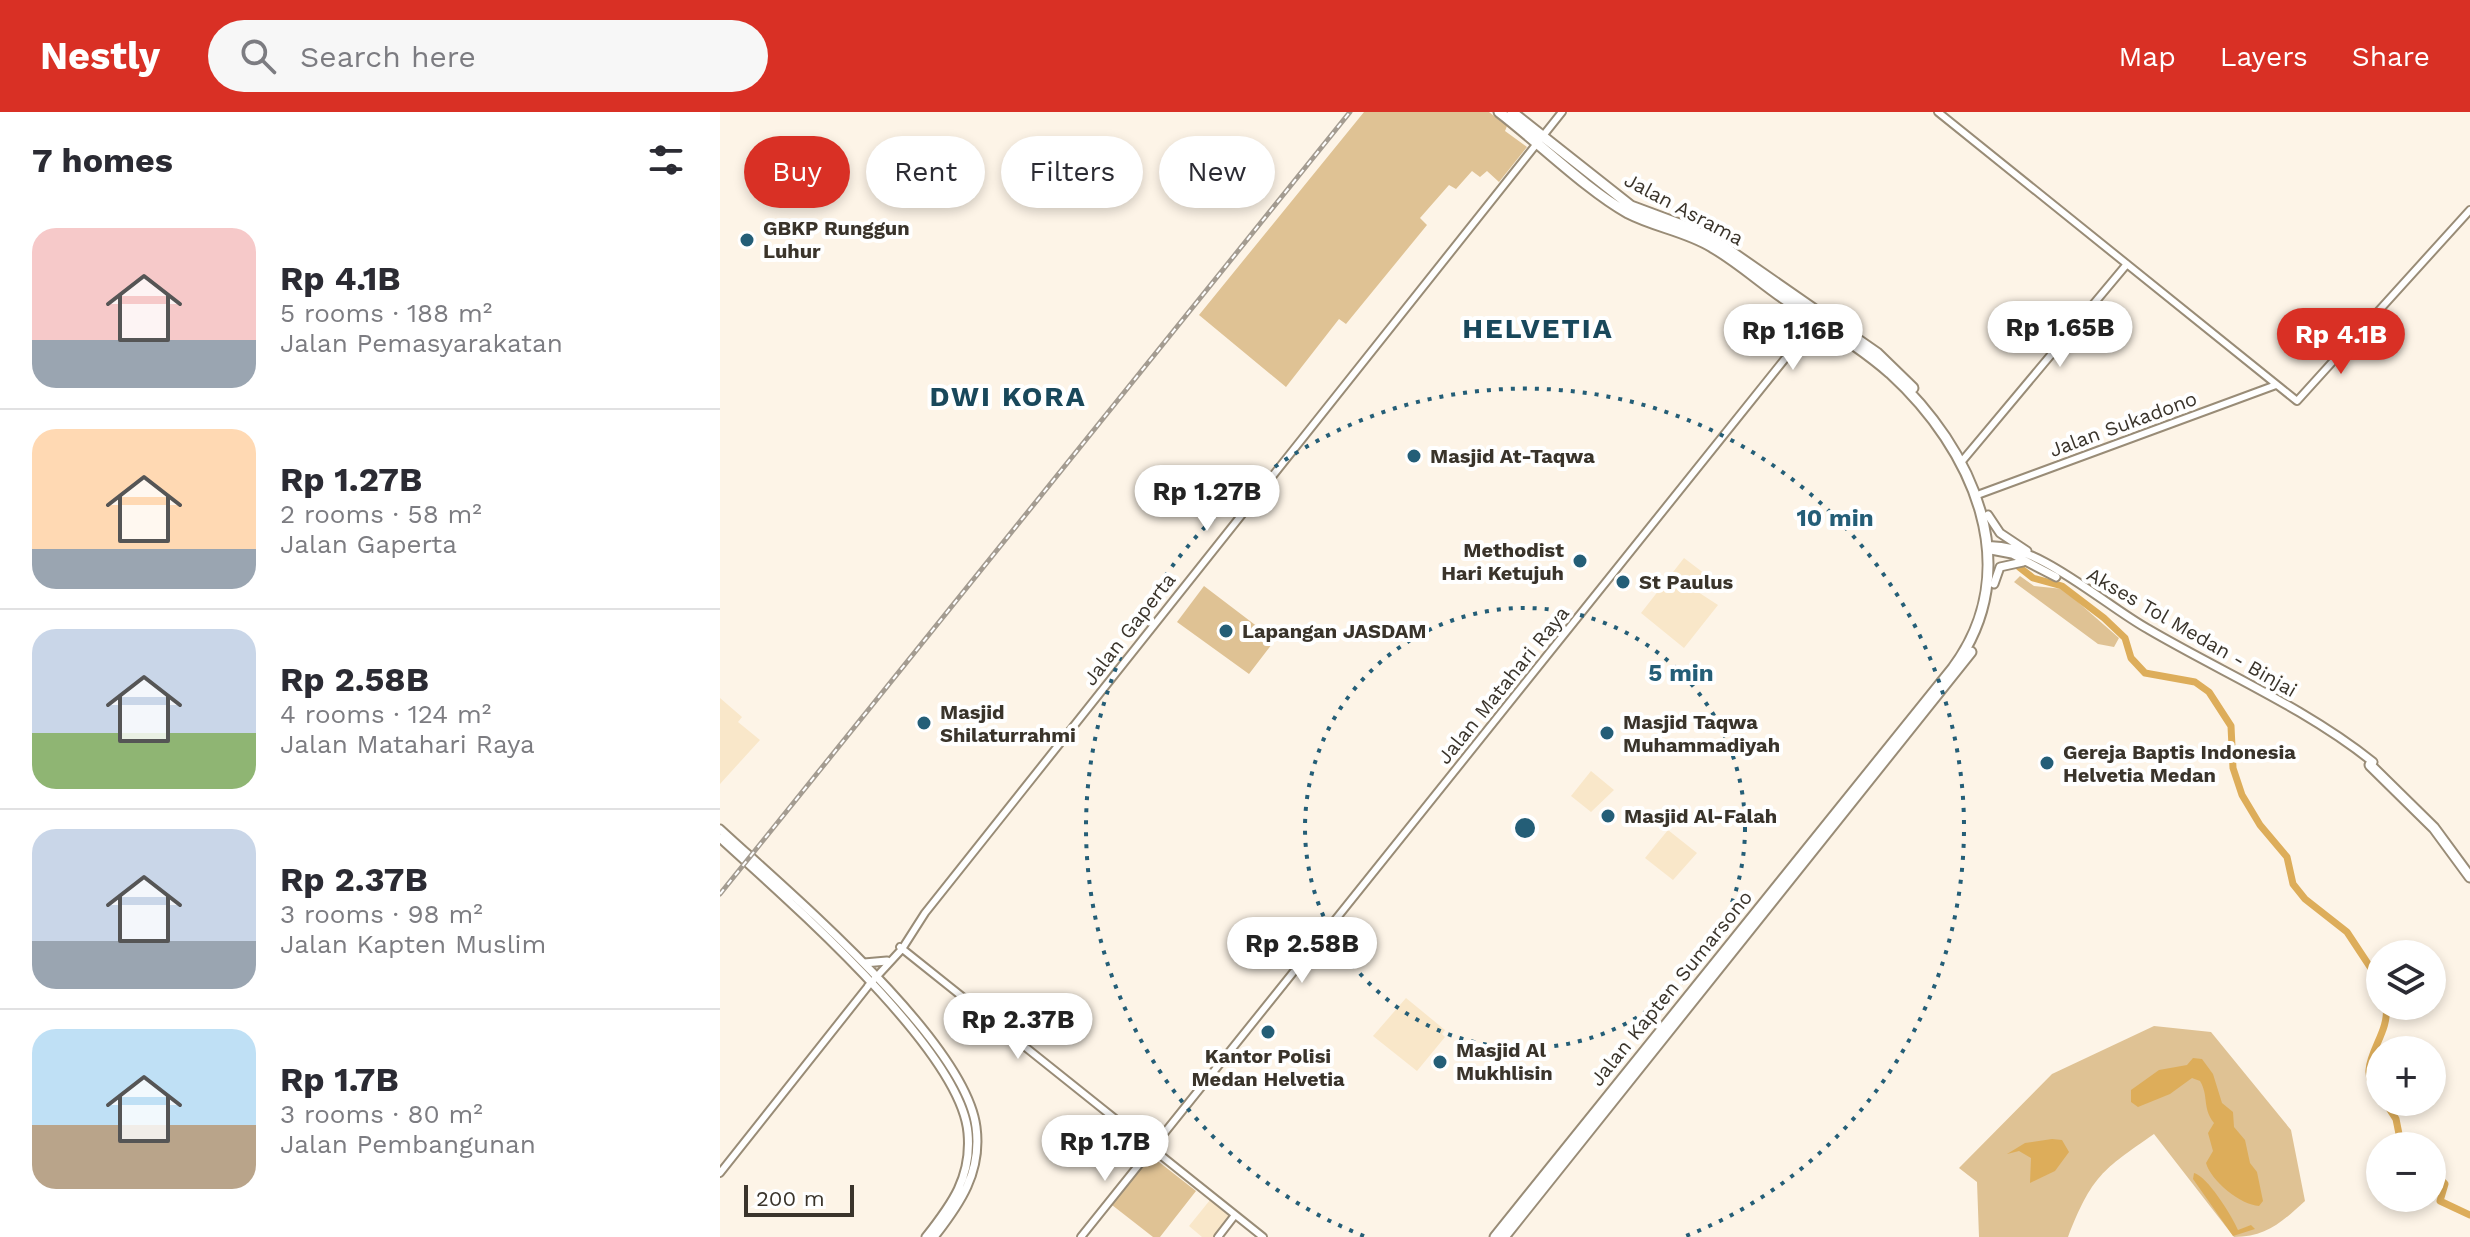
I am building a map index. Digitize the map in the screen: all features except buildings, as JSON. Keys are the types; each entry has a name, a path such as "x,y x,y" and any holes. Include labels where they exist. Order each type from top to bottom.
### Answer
{"highway":[{"name":"Jalan Asrama","path":"1499,112 1631,206 1712,239 1877,353 1922,397 1965,459 1988,515 1994,584 1989,612 1968,658 1878,765"},
{"name":"Jalan Asrama","path":"1512,112 1626,212 1709,245 1872,358 1910,393 1965,459 1991,548 1985,601 1963,655 1878,765"},
{"path":"2371,764 2433,821 2470,869"},
{"path":"2371,764 2434,828 2470,877"},
{"name":"Jalan Kapten Sumarsono","path":"1495,1237 1878,765"},
{"name":"Jalan Kapten Sumarsono","path":"1504,1237 1657,1040"}],"main road":[{"path":"1988,515 2000,533 2036,562"},
{"name":"Akses Tol Medan - Binjai","path":"1991,548 2036,562 2144,632 2330,732 2371,764"},
{"path":"1994,584 2004,565 2036,562"},
{"path":"720,829 864,963 873,981 885,985 949,1068 965,1094 976,1127 969,1188 934,1237"},
{"path":"720,838 873,981 944,1075 966,1121 969,1149 963,1182 953,1204 926,1237"},
{"path":"864,963 886,965 885,985"}],"street":[{"name":"Jalan Gaperta","path":"720,1173 1562,112"},
{"path":"1938,112 2297,401 2470,210"},
{"path":"1965,459 2127,264"},
{"name":"Jalan Matahari Raya","path":"1081,1237 1816,320"},
{"name":"Jalan Sukadono","path":"1980,494 2276,385"},
{"path":"902,946 1263,1237"},
{"path":"1218,1237 1235,1215"}],"shaded area":[{"path":"1364,112 1489,112 1507,126 1505,131 1527,147 1499,182 1487,171 1480,177 1472,171 1456,189 1449,185 1420,218 1427,225 1346,324 1339,319 1286,387 1199,315"},
{"path":"1684,558 1709,577 1698,592 1718,605 1684,648 1641,613"},
{"path":"2020,576 2034,586 2063,589 2119,638 2114,647 2098,644 2014,582"},
{"name":"Lapangan JASDAM","path":"1204,586 1275,640 1249,674 1177,622"},
{"path":"720,698 742,717 738,722 760,740 720,784"},
{"path":"1591,771 1614,790 1591,812 1571,796"},
{"path":"1668,830 1697,853 1673,880 1645,858"},
{"path":"1406,998 1445,1030 1442,1034 1445,1037 1417,1071 1373,1036"},
{"path":"2154,1026 2211,1032 2291,1130 2305,1201 2281,1222 2264,1231 2234,1237 2154,1134 2100,1176 2084,1200 2068,1237 1979,1237 1977,1182 1959,1168 2052,1074"},
{"path":"2193,1058 2202,1059 2213,1074 2222,1103 2233,1112 2234,1127 2245,1140 2250,1163 2257,1172 2263,1201 2259,1206 2236,1197 2209,1170 2206,1163 2213,1151 2208,1133 2214,1123 2200,1081 2192,1078 2170,1094 2138,1107 2131,1102 2131,1090 2159,1070 2187,1065"},
{"path":"2062,1140 2069,1152 2055,1171 2030,1183 2031,1158 2019,1151 2007,1154 2025,1143"},
{"path":"1150,1155 1196,1191 1160,1237 1153,1237 1112,1205"},
{"path":"2194,1173 2212,1188 2238,1230 2251,1225 2255,1229 2233,1236 2193,1179"},
{"path":"1210,1200 1230,1217 1214,1237 1202,1237 1189,1226"}],"waterway":[{"path":"2019,567 2033,578 2062,586 2104,618 2125,638 2131,658 2145,673 2195,682 2209,692 2231,726 2233,768 2242,795 2260,825 2287,857 2293,884 2305,899 2347,932 2366,961"},
{"path":"2381,1036 2386,1020"},
{"path":"2394,1116 2399,1132"},
{"path":"2446,1204 2470,1215"}],"railway":[{"path":"720,894 1350,112"}],"place":[{"name":"GBKP Runggun Luhur","path":"747,240"},
{"name":"Masjid At-Taqwa","path":"1414,456"},
{"name":"Methodist Hari Ketujuh","path":"1580,561"},
{"name":"St Paulus","path":"1623,582"},
{"name":"Lapangan JASDAM","path":"1226,631"},
{"name":"Masjid Shilaturrahmi","path":"924,723"},
{"name":"Masjid Taqwa Muhammadiyah","path":"1607,733"},
{"name":"Gereja Baptis Indonesia Helvetia Medan","path":"2047,763"},
{"name":"Masjid Al-Falah","path":"1608,816"},
{"name":"Kantor Polisi Medan Helvetia","path":"1268,1032"},
{"name":"Masjid Al Mukhlisin","path":"1440,1062"}],"district":[{"name":"HELVETIA","path":"1538,328"},
{"name":"DWI KORA","path":"1008,396"}]}
